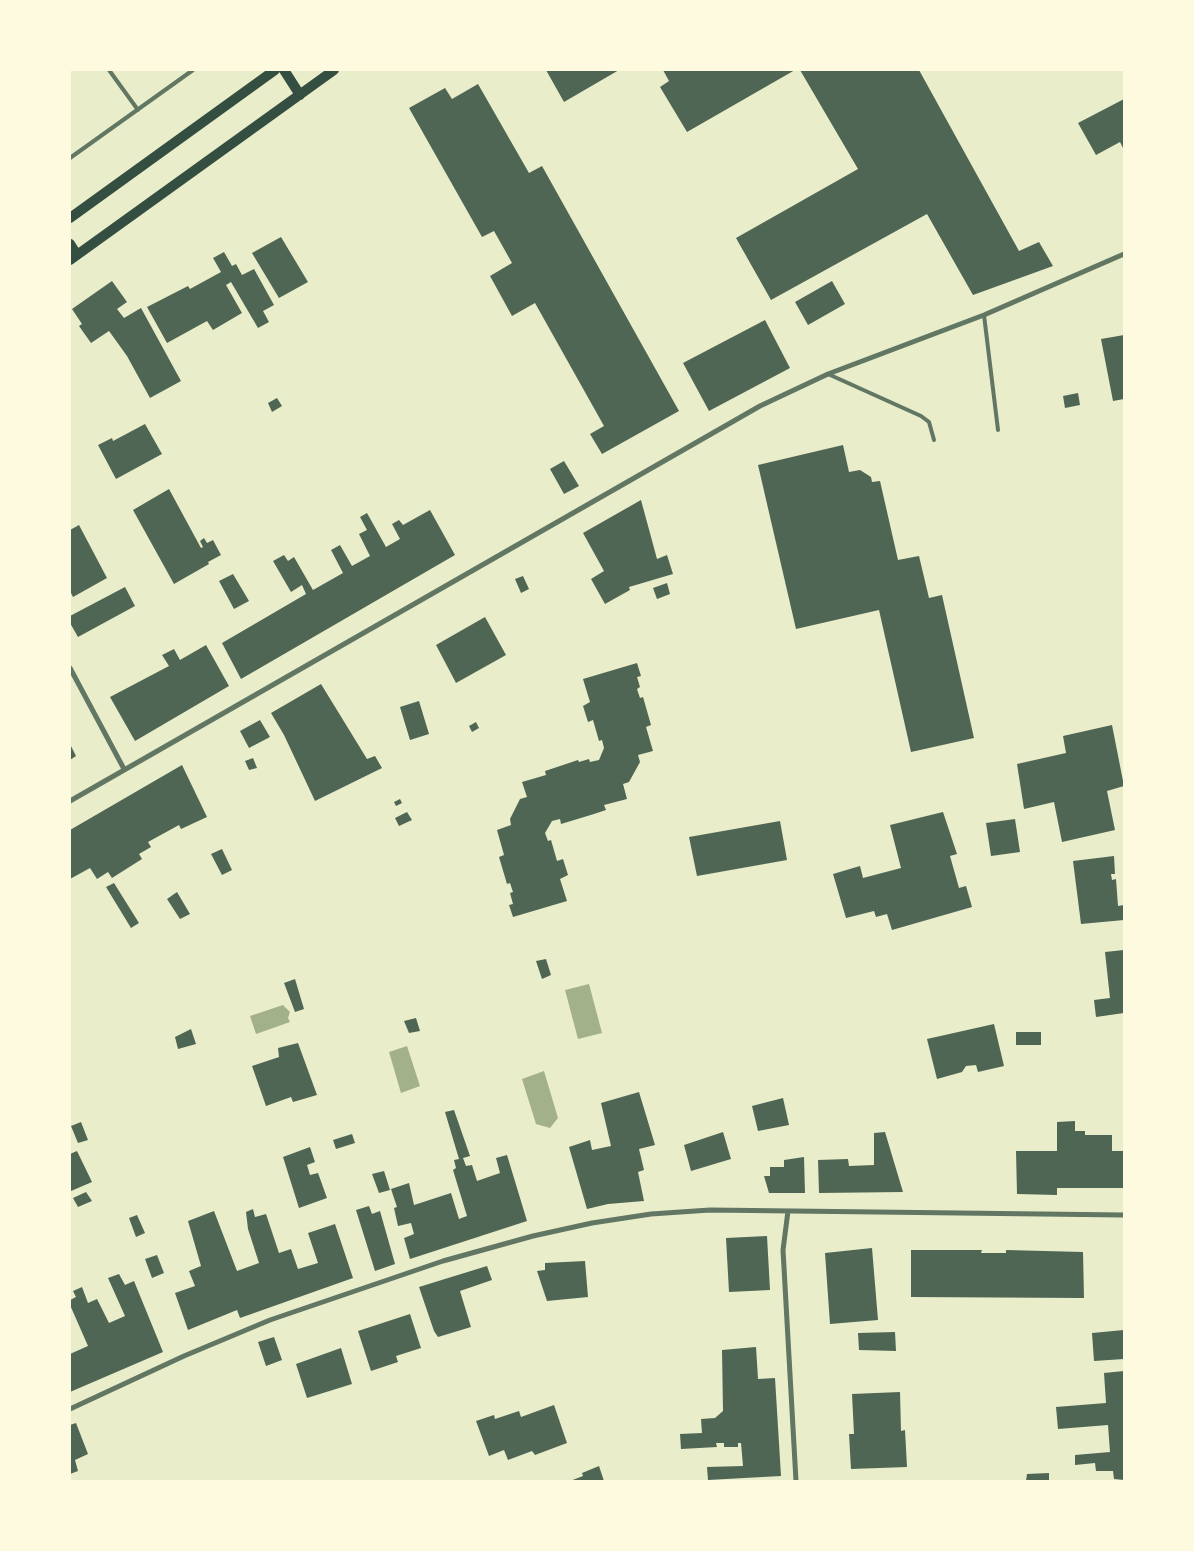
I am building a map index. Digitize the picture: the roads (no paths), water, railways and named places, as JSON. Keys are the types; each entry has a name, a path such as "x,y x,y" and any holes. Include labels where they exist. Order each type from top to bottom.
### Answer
{"main road":[{"path":"70,218 275,70"},
{"path":"284,70 300,95"},
{"path":"70,244 74,258 334,70"}],"street":[{"path":"70,801 760,406 828,374 984,315 1124,254"},
{"path":"70,668 124,769"},
{"path":"70,1409 184,1356 270,1320 443,1261 533,1236 592,1223 651,1214 710,1210 1124,1215"},
{"path":"788,1211 783,1250 796,1481"}],"lane":[{"path":"109,70 138,110"},
{"path":"70,158 193,70"},
{"path":"984,315 998,430"},
{"path":"828,374 921,416 929,422 934,440"}]}
